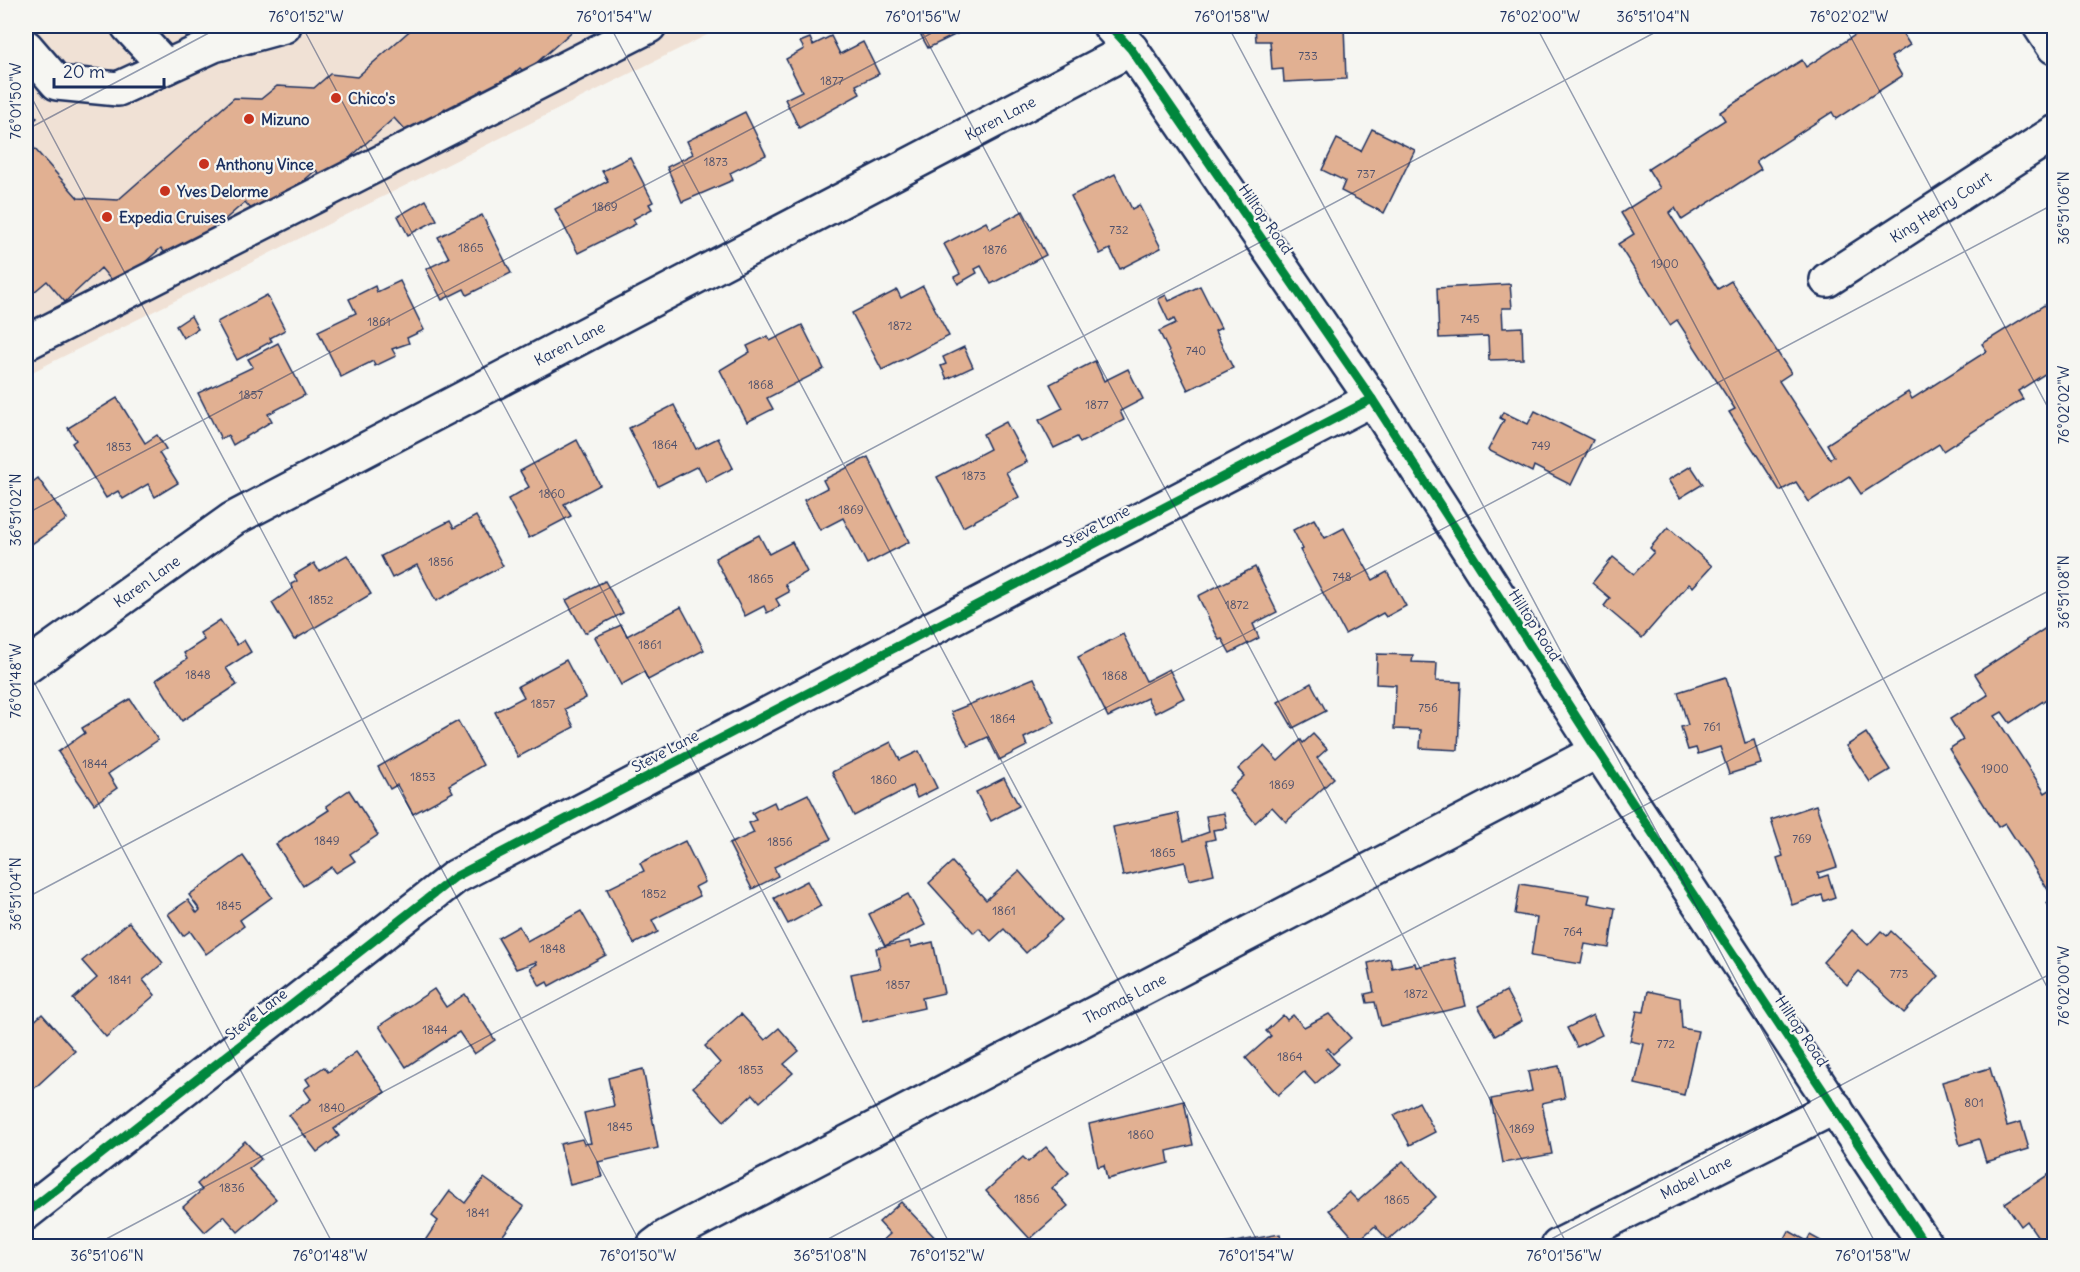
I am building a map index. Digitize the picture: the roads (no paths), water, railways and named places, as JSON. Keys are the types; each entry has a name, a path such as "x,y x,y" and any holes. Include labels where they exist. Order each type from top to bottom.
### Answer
{"street":[{"path":"128,26 166,67"},
{"path":"26,47 57,83 118,89 214,45 284,26"},
{"path":"26,343 649,26"},
{"path":"2040,26 2055,47"},
{"name":"Hilltop Road","path":"1120,37 1372,399 1598,751 1926,1246"},
{"name":"Karen Lane","path":"26,667 233,519 1120,37"},
{"name":"King Henry Court","path":"1827,280 2055,133"},
{"name":"Steve Lane","path":"26,1213 456,877 1372,399"},
{"name":"Thomas Lane","path":"654,1246 677,1231 1598,751"},
{"name":"Mabel Lane","path":"1558,1246 1835,1107"}],"place":[{"name":"Chico's","path":"336,98"},
{"name":"Mizuno","path":"249,119"},
{"name":"Anthony Vince","path":"204,164"},
{"name":"Yves Delorme","path":"165,191"},
{"name":"Expedia Cruises","path":"107,217"}]}
